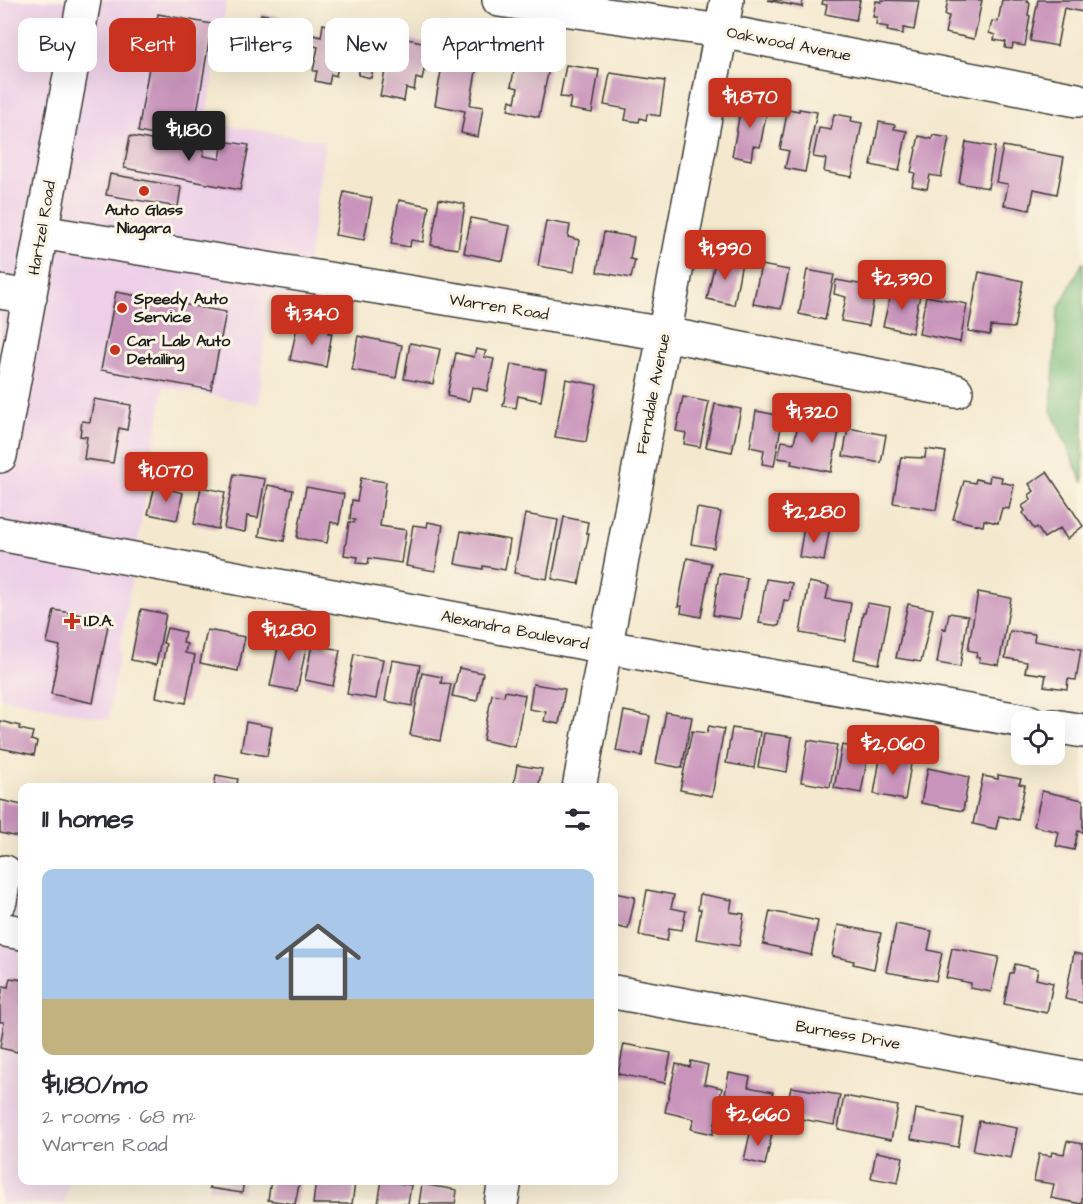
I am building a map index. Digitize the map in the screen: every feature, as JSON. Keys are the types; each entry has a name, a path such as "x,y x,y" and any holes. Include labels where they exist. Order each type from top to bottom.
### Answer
{"street":[{"name":"Hartzel Road","path":"0,456 15,295 41,232 84,0"},
{"name":"Oakwood Avenue","path":"499,0 724,15 1077,100"},
{"name":"Ferndale Avenue","path":"580,783 724,15"},
{"name":"Warren Road","path":"41,232 665,334 956,391"},
{"name":"Alexandra Boulevard","path":"0,534 606,647 1011,719"},
{"path":"1065,728 1083,731"},
{"path":"0,929 18,932"},
{"name":"Burness Drive","path":"618,993 1083,1078"},
{"path":"501,1204 504,1185"}],"shaded area":[{"path":"0,0 227,0 224,18 208,18 208,72 214,72 205,122 325,141 303,301 270,295 258,404 164,387 108,720 0,697"},
{"path":"0,899 18,902 18,1185 68,1185 65,1204 0,1204"}],"green space":[{"path":"1083,262 1083,483 1051,410 1058,309"}],"building":[{"path":"767,0 803,0 802,7"},
{"path":"823,0 860,0 856,20 825,14 827,5 822,4"},
{"path":"881,0 919,1 914,30 903,28 903,34 887,31 888,27 876,25 877,17 873,17 876,1 881,2"},
{"path":"948,0 982,0 974,39 945,33 949,16 945,15"},
{"path":"1002,0 1028,0 1027,2 1030,3 1025,46 1013,44 1012,49 1005,48 1006,42 994,40 995,35 989,33 992,21 998,22"},
{"path":"1038,0 1083,0 1083,12 1064,8 1057,46 1030,41"},
{"path":"158,14 180,18 157,18"},
{"path":"261,14 287,18 260,18"},
{"path":"196,21 208,23 208,48 192,142 138,132 148,72 196,72"},
{"path":"323,24 325,24 325,72 337,72 336,76 331,74 329,84 315,81 317,71 313,71 318,47 313,46 313,35 321,37"},
{"path":"409,39 421,42 421,72 424,72 422,80 416,78 414,90 406,88 404,101 380,96 385,72 409,72"},
{"path":"566,65 599,70 592,113 569,109 571,98 560,97"},
{"path":"359,72 372,72 371,78 358,75"},
{"path":"441,72 476,72 470,105 483,107 478,137 461,133 465,111 435,105"},
{"path":"514,72 548,72 539,117 508,110 510,100 515,102 518,88 511,86"},
{"path":"610,73 665,81 660,116 647,114 646,120 640,118 639,122 625,120 627,109 604,105"},
{"path":"742,101 768,105 760,147 753,146 751,160 732,156"},
{"path":"788,109 817,112 805,172 785,168 789,151 780,149"},
{"path":"834,114 852,117 851,121 862,123 852,177 824,172 826,159 813,157 819,128 831,130"},
{"path":"879,122 895,125 894,129 907,131 899,171 871,165"},
{"path":"933,135 949,138 941,177 930,175 927,189 912,186 915,173 911,172 919,136 932,139"},
{"path":"130,136 204,150 203,156 220,159 223,141 249,145 240,190 124,168"},
{"path":"966,142 995,147 988,188 959,183"},
{"path":"1003,146 1064,157 1057,194 1034,189 1030,210 1004,205 1008,184 996,182"},
{"name":"Auto Glass Niagara","path":"110,174 181,187 178,207 106,195"},
{"path":"344,192 372,198 364,240 335,235"},
{"path":"439,199 465,204 458,249 431,245"},
{"path":"399,200 429,206 423,242 411,240 410,247 391,244"},
{"path":"471,218 510,226 503,261 464,253"},
{"path":"546,221 570,225 568,237 579,240 574,272 538,266"},
{"path":"604,232 634,237 630,259 635,260 631,278 597,272"},
{"path":"716,257 742,262 734,305 707,299"},
{"path":"761,265 789,270 781,309 753,304"},
{"path":"807,270 834,275 825,320 799,314"},
{"path":"979,272 1023,281 1014,328 991,326 990,335 968,331"},
{"path":"836,280 876,287 869,326 841,321 846,297 834,294"},
{"path":"892,289 920,295 912,333 883,326"},
{"path":"116,292 226,312 211,390 101,370"},
{"path":"926,296 967,304 960,342 919,334"},
{"path":"314,325 329,327 328,333 332,333 326,367 290,360 297,327 313,330"},
{"path":"358,336 402,345 396,378 352,370"},
{"path":"410,343 440,349 433,384 404,379"},
{"path":"476,349 486,351 484,357 494,359 487,391 472,387 469,401 447,396 456,353 474,357"},
{"path":"511,364 546,370 541,401 518,396 516,408 503,406"},
{"path":"566,379 597,385 586,442 555,437"},
{"path":"683,397 709,402 700,447 684,444 686,433 676,431"},
{"path":"94,399 131,405 127,430 119,428 113,463 84,459 87,437 80,436 82,421 90,422"},
{"path":"715,404 741,409 732,452 706,447"},
{"path":"756,411 783,416 774,466 762,464 764,450 750,447"},
{"path":"804,413 826,417 825,423 840,426 831,472 791,464 792,460 778,458 782,441 794,443 799,420 803,421"},
{"path":"848,428 886,435 881,463 843,456"},
{"path":"926,449 946,452 936,510 893,503 901,457 925,458"},
{"path":"1047,472 1083,526 1067,539 1060,528 1044,538 1037,527 1034,529 1023,513 1025,511 1022,506 1031,500 1029,495 1034,491 1029,484"},
{"path":"234,474 265,479 258,518 247,516 245,532 224,528"},
{"path":"990,475 1002,477 1001,482 1014,485 1009,509 1002,508 998,523 984,520 983,526 953,519 964,481 975,483 976,479 989,482"},
{"path":"361,478 386,482 380,526 406,530 401,563 369,558 368,564 357,563 358,557 344,555 349,522 354,523 355,520 350,519 352,500 357,501"},
{"path":"268,485 293,490 284,541 259,536"},
{"path":"155,486 183,493 177,520 148,514"},
{"path":"201,487 225,492 218,529 194,524"},
{"path":"306,487 344,494 339,524 331,522 327,543 297,538"},
{"path":"697,508 721,512 714,548 691,544"},
{"path":"525,514 558,520 547,579 514,573"},
{"path":"564,517 588,522 586,533 589,533 579,584 552,579"},
{"path":"428,522 443,525 435,571 406,566 413,525 427,527"},
{"path":"804,527 829,531 824,561 799,557"},
{"path":"461,531 510,540 505,570 455,564"},
{"path":"687,558 711,563 701,617 681,613 682,606 678,606"},
{"path":"719,573 747,578 740,619 713,615"},
{"path":"766,579 792,583 789,601 784,600 779,626 759,623"},
{"path":"809,582 829,586 826,599 851,603 845,641 800,633"},
{"path":"978,592 1011,598 999,665 979,662 980,658 976,657 977,652 968,650"},
{"path":"867,603 890,607 879,664 854,659"},
{"path":"908,604 933,609 921,662 896,658"},
{"path":"141,609 166,614 156,665 131,660"},
{"path":"54,610 109,620 93,703 51,694 60,646 47,643"},
{"path":"949,613 968,616 960,667 937,663 943,628 946,629"},
{"path":"167,628 185,632 183,643 187,644 185,653 195,655 186,703 156,697"},
{"path":"207,630 245,637 238,671 200,663"},
{"path":"1010,631 1035,634 1034,641 1081,649 1076,680 1068,679 1067,689 1044,686 1046,675 1025,672 1027,662 1005,658"},
{"path":"281,633 308,639 297,691 270,686"},
{"path":"321,642 327,643 326,647 340,650 333,686 305,680 312,645 320,646"},
{"path":"354,654 383,659 376,699 347,694"},
{"path":"392,660 420,665 412,706 385,701"},
{"path":"459,668 483,673 477,701 452,696"},
{"path":"422,673 442,677 441,683 451,684 440,741 410,735"},
{"path":"533,684 565,689 559,724 544,721 546,712 529,709"},
{"path":"505,691 525,695 515,747 483,740 492,694 504,696"},
{"path":"624,711 650,716 642,756 616,751"},
{"path":"666,712 692,717 682,768 656,763"},
{"path":"0,721 33,732 31,740 37,742 34,755 0,748"},
{"path":"246,722 272,727 267,756 241,751"},
{"path":"709,726 724,729 712,796 680,790 692,731 707,733"},
{"path":"732,728 760,732 754,768 726,763"},
{"path":"764,733 792,737 787,772 758,767"},
{"path":"808,740 837,745 830,787 801,782"},
{"path":"842,745 869,750 861,793 834,788"},
{"path":"881,753 912,758 905,800 874,794"},
{"path":"517,765 542,769 539,783 514,783"},
{"path":"928,768 969,777 963,811 921,803"},
{"path":"216,775 238,779 237,783 215,783"},
{"path":"998,775 1021,779 1019,784 1025,785 1018,820 999,816 996,829 973,824 983,776 998,779"},
{"path":"1042,791 1083,800 1083,832 1078,831 1074,850 1056,846 1059,832 1034,826"},
{"path":"0,800 18,804 18,837 0,833"},
{"path":"647,890 674,895 671,908 686,911 682,930 669,928 667,941 639,935"},
{"path":"618,894 635,897 628,929 618,927"},
{"path":"700,894 732,900 730,912 744,914 739,946 696,939 701,909 698,909"},
{"path":"770,911 818,921 811,955 763,944"},
{"path":"896,924 932,931 928,950 942,953 936,981 886,972"},
{"path":"838,925 881,933 874,969 832,956"},
{"path":"952,948 999,957 991,992 970,988 971,983 946,978"},
{"path":"1074,953 1083,955 1083,1003 1065,999"},
{"path":"1015,964 1038,969 1036,979 1053,983 1047,1013 1004,1004 1010,973 1013,973"},
{"path":"10,978 18,979 18,1052 0,1048 4,1022 0,1022 0,1002 3,986 8,987"},
{"path":"624,1044 671,1053 665,1083 618,1074"},
{"path":"691,1061 708,1065 704,1084 722,1088 713,1134 691,1129 694,1119 665,1112 676,1064 690,1067"},
{"path":"729,1073 750,1077 748,1087 773,1092 767,1124 721,1115"},
{"path":"791,1087 840,1095 834,1125 785,1116"},
{"path":"844,1096 898,1106 891,1140 838,1129"},
{"path":"916,1109 963,1118 958,1147 911,1139"},
{"path":"979,1121 1017,1128 1011,1158 973,1151"},
{"path":"751,1129 772,1134 765,1165 744,1160"},
{"path":"1067,1141 1083,1144 1082,1204 1051,1198 1054,1184 1034,1181 1039,1154 1051,1156 1052,1152 1064,1154"},
{"path":"876,1152 903,1157 898,1183 871,1178"},
{"path":"209,1185 243,1185 242,1193 209,1188"},
{"path":"270,1185 299,1185 295,1204 268,1200"},
{"path":"315,1185 355,1185 352,1204 313,1204"},
{"path":"381,1185 411,1185 408,1204 378,1204"},
{"path":"422,1185 457,1190 455,1204 419,1204"}],"place":[{"name":"Auto Glass Niagara","path":"144,191"},
{"name":"Speedy Auto Service","path":"122,308"},
{"name":"Car Lab Auto Detailing","path":"115,350"},
{"name":"I.D.A.","path":"72,621"}]}
